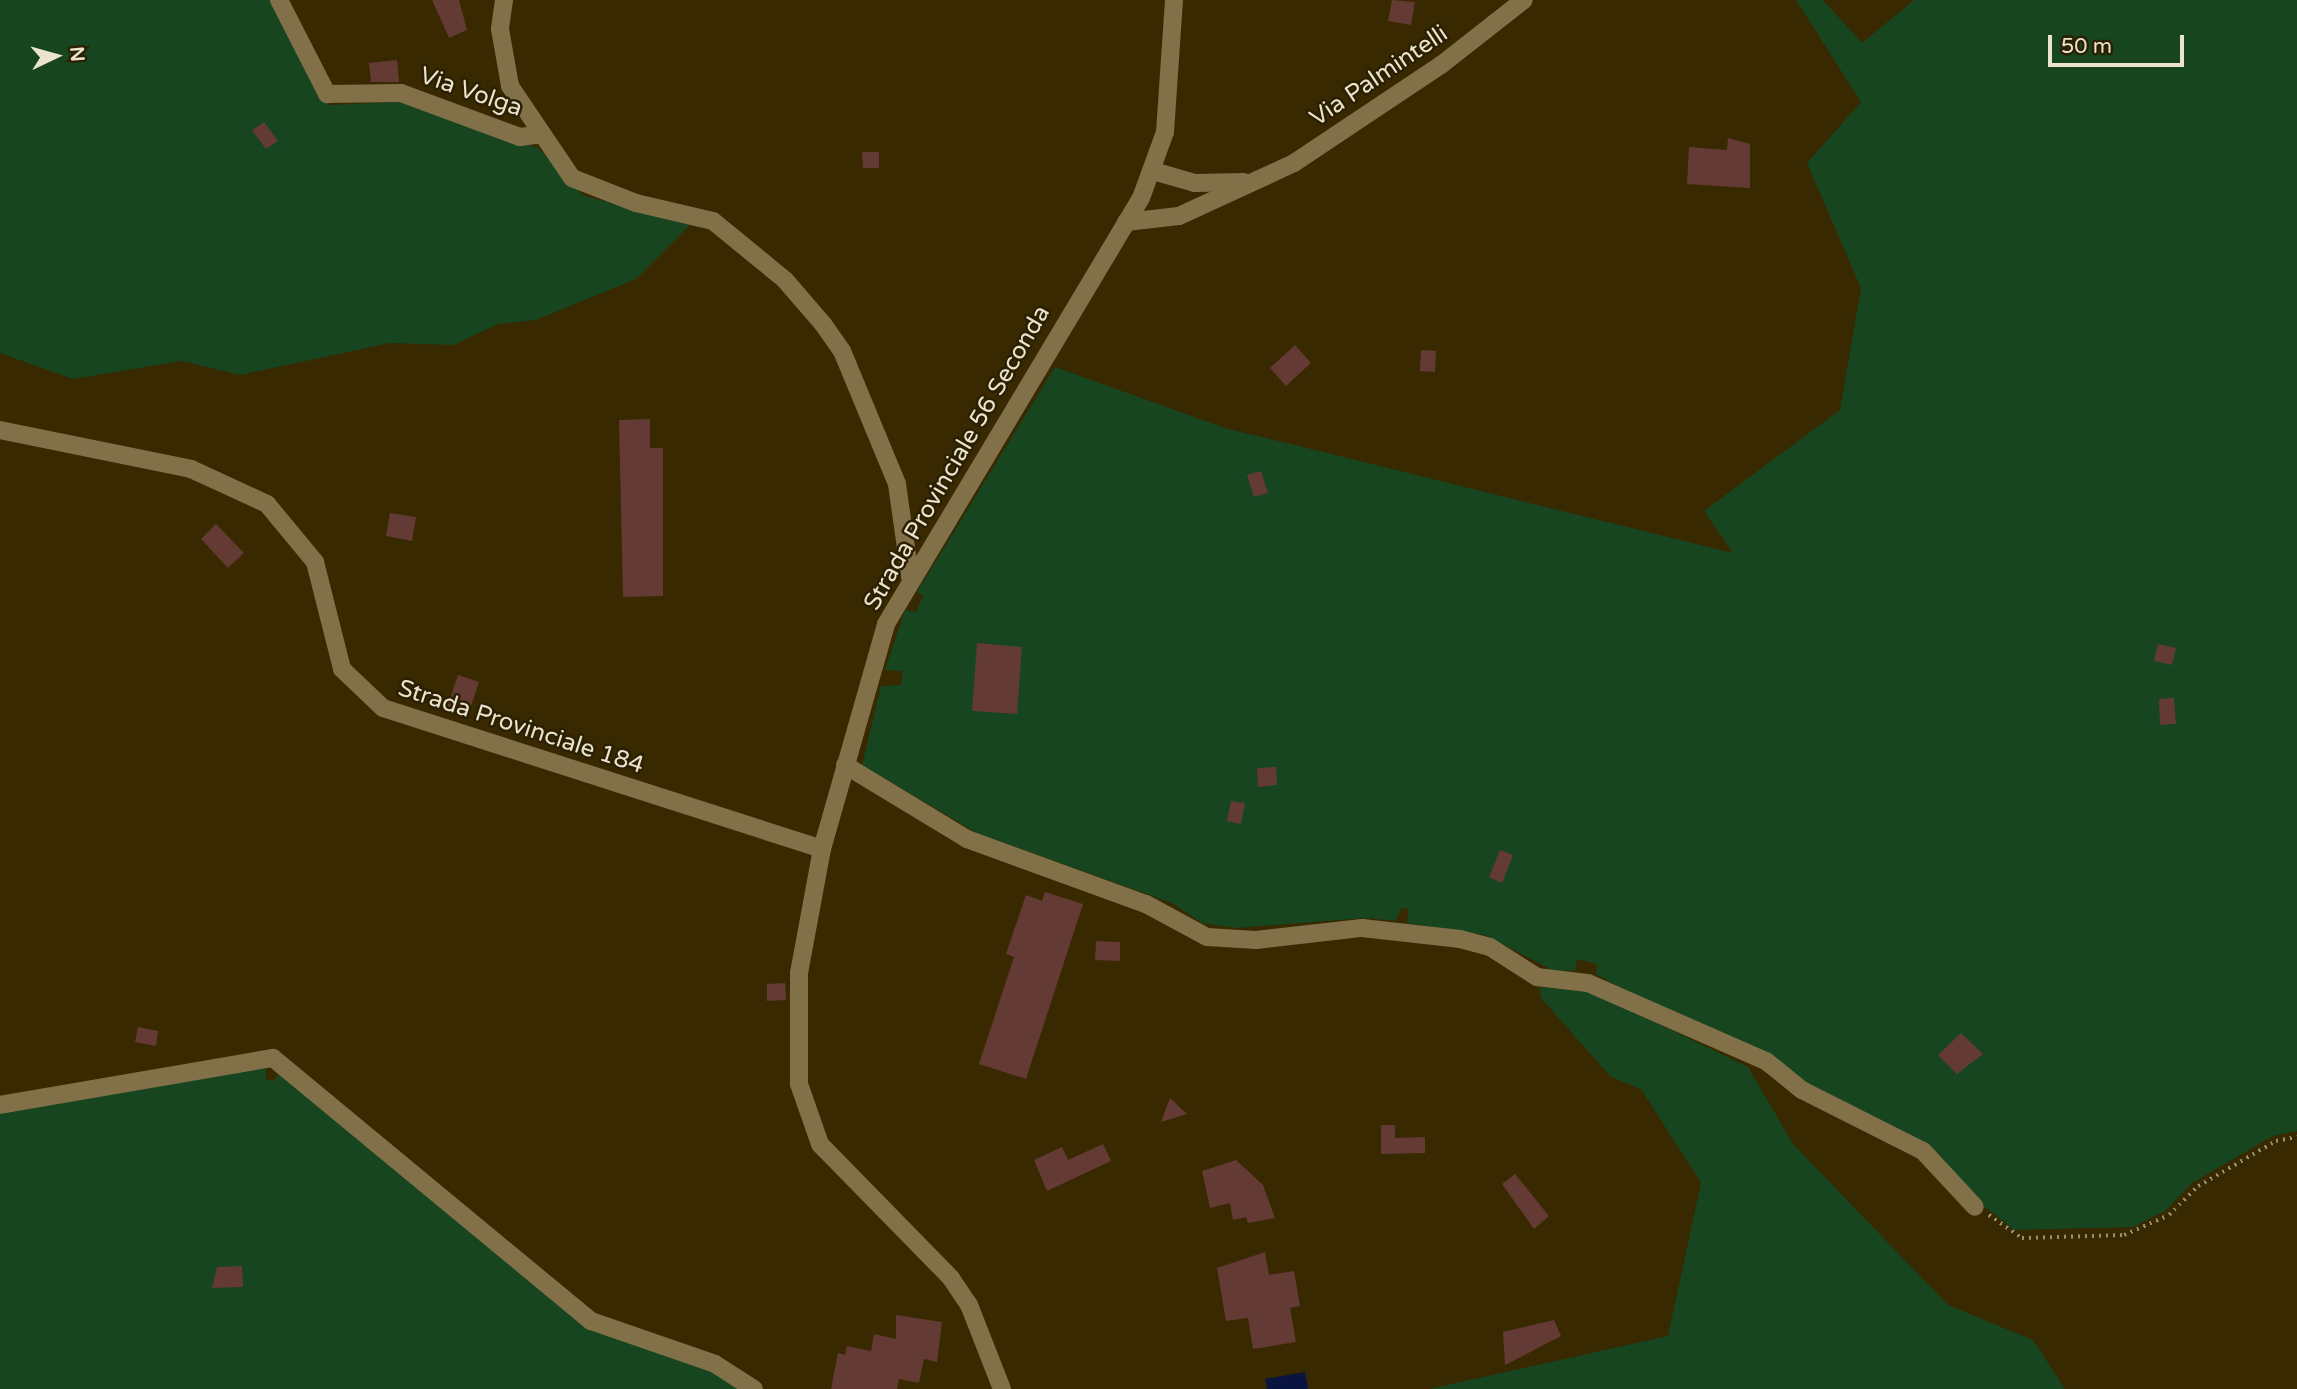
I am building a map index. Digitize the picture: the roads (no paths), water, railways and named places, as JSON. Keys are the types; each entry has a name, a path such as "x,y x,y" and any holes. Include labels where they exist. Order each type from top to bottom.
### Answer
{"street":[{"name":"Via Volga","path":"279,0 327,94 401,93 520,137 537,135"},
{"path":"504,0 500,29 510,86 537,135 572,178 594,190 730,231 824,324 842,351 897,484 910,577"},
{"name":"Strada Provinciale 56 Seconda","path":"1002,1389 970,1305 951,1278 836,1164 807,1115 798,1059 799,972 822,849 886,624 910,577 1126,222 1153,171 1165,132 1174,0"},
{"name":"Via Palmintelli","path":"1126,222 1179,216 1294,163 1441,65 1524,0"},
{"path":"1153,171 1195,183 1254,181"},
{"name":"Strada Provinciale 184","path":"0,430 191,469 267,504 315,562 342,668 383,708 822,849"},
{"path":"845,765 967,839 1146,904 1207,937 1256,940 1362,928 1460,939 1490,947 1537,977 1588,983 1766,1061 1802,1090 1923,1151 1975,1207"},
{"path":"0,1105 273,1058 591,1321 715,1364 754,1389"}]}
